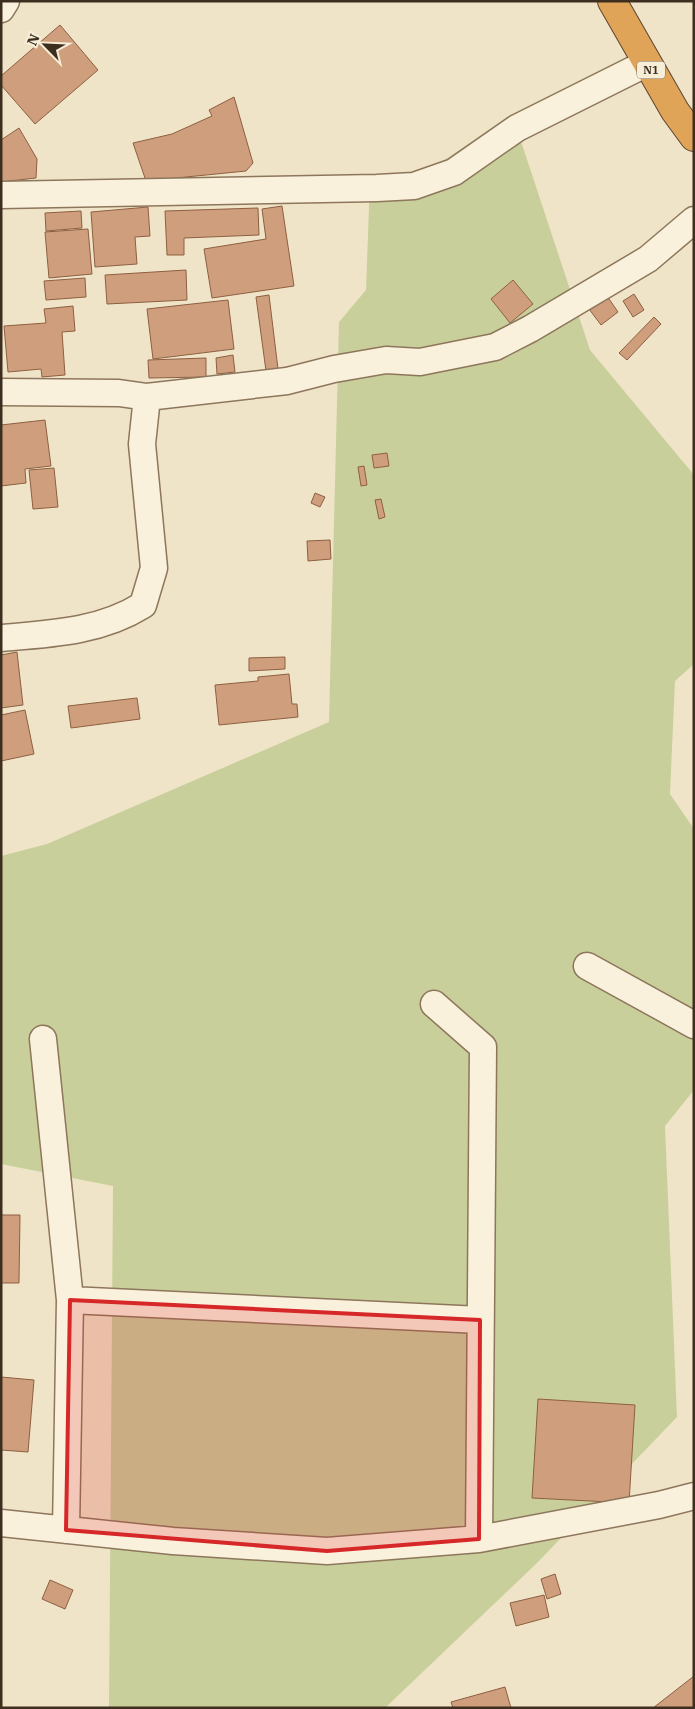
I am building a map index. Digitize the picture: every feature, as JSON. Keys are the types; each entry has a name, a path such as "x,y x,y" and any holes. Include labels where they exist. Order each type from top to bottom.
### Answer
{"highway":[{"name":"N1","path":"612,1 675,111 694,137"}],"street":[{"path":"1,9 6,1"},
{"path":"1,195 367,189 414,186 454,172 517,128 647,63"},
{"path":"1,392 119,393 147,397 286,381 386,360 420,362 495,347 530,329 643,262 657,253 694,220"},
{"path":"1,638 56,634 97,626 126,616 143,605 154,568 142,444 147,397"},
{"path":"587,966 694,1025"},
{"path":"434,1004 483,1047 478,1539"},
{"path":"43,1039 70,1300 66,1530"},
{"path":"70,1300 480,1320"},
{"path":"1,1524 173,1541 327,1551 478,1539 659,1505 694,1496"}],"highlighted area":[{"path":"70,1300 480,1320 479,1539 327,1551 66,1530"}],"green space":[{"path":"512,114 590,350 694,475 694,664 675,681 670,794 694,829 694,1090 665,1126 677,1417 538,1562 385,1708 109,1708 113,1186 1,1164 1,856 47,844 329,722 339,322 366,290 370,180 404,179 443,161"}],"building":[{"path":"60,25 98,70 35,124 1,85 1,76"},
{"path":"234,97 253,163 246,171 146,181 133,143 172,134 212,116 209,110"},
{"path":"19,128 37,159 36,178 1,182 1,140"},
{"path":"282,206 294,286 212,298 204,249 266,239 262,209"},
{"path":"148,207 150,236 135,237 137,264 95,267 91,212"},
{"path":"258,208 259,235 184,238 184,255 167,255 165,211"},
{"path":"81,211 82,228 46,231 45,213"},
{"path":"88,229 92,274 49,278 45,232"},
{"path":"186,270 187,300 107,304 105,275"},
{"path":"85,278 86,297 46,300 44,281"},
{"path":"513,280 533,304 510,323 491,299"},
{"path":"634,294 644,310 633,317 623,301"},
{"path":"269,295 278,369 266,371 256,297"},
{"path":"607,296 618,312 601,325 589,309"},
{"path":"228,300 234,349 153,359 147,309"},
{"path":"73,306 75,331 62,332 65,375 42,377 41,369 8,372 4,326 46,323 44,309"},
{"path":"654,317 661,324 627,360 619,353"},
{"path":"233,355 235,372 217,374 216,358"},
{"path":"206,358 206,377 149,378 148,360"},
{"path":"45,420 51,466 25,469 26,483 1,486 1,425"},
{"path":"387,453 389,466 374,468 372,455"},
{"path":"364,466 367,485 361,486 358,467"},
{"path":"54,468 58,507 33,509 29,470"},
{"path":"315,493 325,497 320,507 311,503"},
{"path":"381,499 385,517 379,519 375,500"},
{"path":"330,540 331,559 308,561 307,541"},
{"path":"17,652 23,705 1,708 1,655"},
{"path":"285,657 285,669 249,671 249,658"},
{"path":"289,674 292,704 297,704 298,717 219,725 215,685 258,681 258,677"},
{"path":"137,698 140,719 71,728 68,706"},
{"path":"25,710 34,754 1,761 1,715"},
{"path":"1,1215 20,1215 19,1283 1,1283"},
{"path":"1,1377 34,1380 28,1452 1,1450"},
{"path":"538,1399 635,1405 629,1503 532,1498"},
{"path":"555,1574 561,1594 547,1599 541,1579"},
{"path":"50,1580 73,1590 65,1609 42,1599"},
{"path":"544,1595 549,1617 516,1626 510,1603"},
{"path":"694,1676 694,1708 653,1708"},
{"path":"505,1687 511,1708 453,1708 451,1702"}]}
